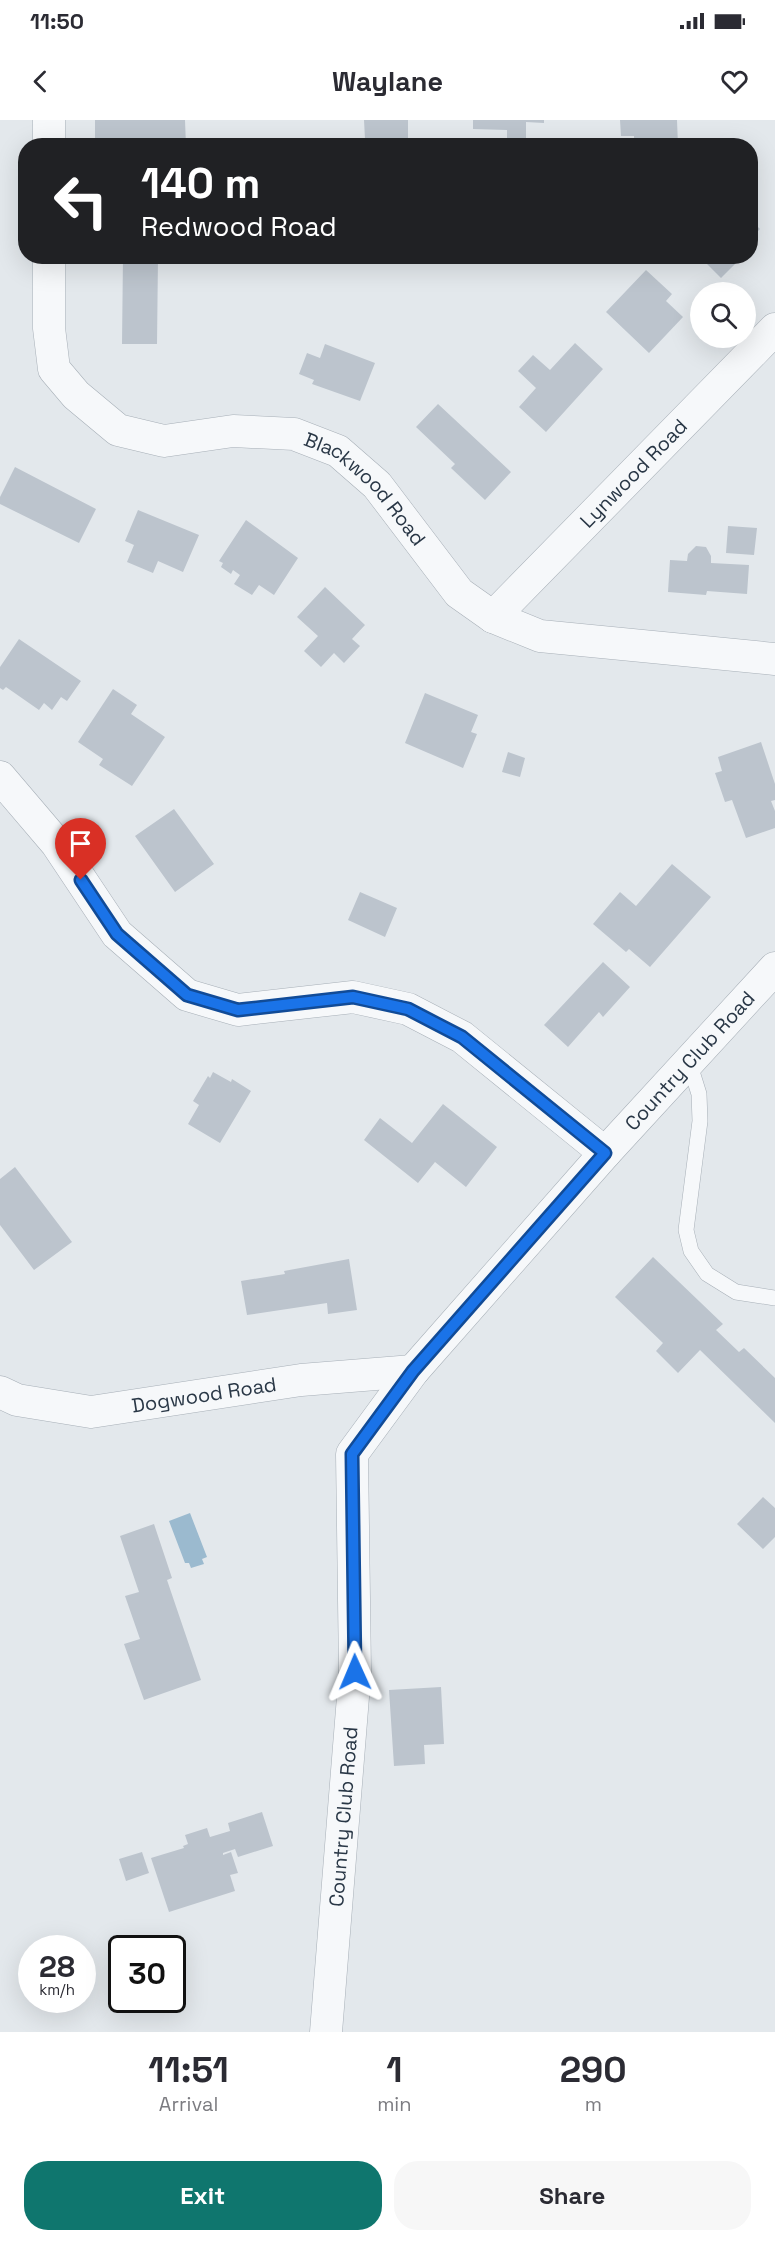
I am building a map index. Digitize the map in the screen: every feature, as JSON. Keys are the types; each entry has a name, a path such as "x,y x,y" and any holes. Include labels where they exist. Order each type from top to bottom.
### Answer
{"street":[{"path":"49,120 49,138"},
{"name":"Blackwood Road","path":"49,264 49,328 54,369 76,395 118,430 164,441 233,431 294,434 338,451 377,485 459,593 493,618 540,636 775,659"},
{"name":"Lynwood Road","path":"493,618 775,329"},
{"path":"0,777 57,844 117,934 187,995 238,1010 353,997 408,1009 462,1037 605,1153"},
{"name":"Country Club Road","path":"327,2032 355,1672 352,1454 413,1371 605,1153 775,968"},
{"name":"Dogwood Road","path":"0,1392 17,1400 91,1412 301,1380 413,1371"}],"lane":[{"path":"688,1062 699,1094 700,1121 686,1230 691,1251 707,1274 736,1292 775,1298"}],"water":[{"path":"190,1513 207,1557 202,1559 204,1564 191,1568 189,1563 185,1563 169,1521"}],"building":[{"path":"95,120 185,120 186,138 95,138"},
{"path":"364,120 408,120 408,138 365,138"},
{"path":"473,120 544,120 544,123 526,122 526,138 507,138 507,130 473,129"},
{"path":"620,120 677,120 678,138 621,136"},
{"path":"123,264 158,264 157,344 122,344"},
{"path":"707,264 735,264 721,278"},
{"path":"646,270 672,294 666,301 683,317 649,353 606,312"},
{"path":"575,343 603,369 546,432 519,407 536,388 518,371 533,355 550,370"},
{"path":"325,344 375,363 360,401 312,384 314,380 299,374 307,353 320,358"},
{"path":"438,404 511,472 485,500 451,468 455,464 416,427"},
{"path":"15,467 96,509 79,543 0,504 0,497"},
{"path":"138,510 199,535 183,572 158,561 153,573 127,562 134,545 125,541"},
{"path":"246,520 298,558 274,595 259,585 252,595 234,584 240,575 233,570 231,574 221,567 223,563 219,561"},
{"path":"728,526 757,528 754,555 726,553"},
{"path":"696,546 706,547 711,556 711,563 749,565 747,594 707,591 706,595 668,592 670,560 687,561 688,554"},
{"path":"325,587 365,625 352,639 360,646 344,663 334,653 321,667 304,651 318,636 297,617"},
{"path":"19,639 81,681 67,701 61,697 52,710 44,703 39,710 6,687 3,690 0,688 0,667"},
{"path":"113,689 137,705 131,714 165,737 132,786 99,765 103,759 78,742"},
{"path":"425,693 478,715 471,732 477,734 463,768 405,743"},
{"path":"761,742 775,784 775,800 771,801 775,811 775,828 746,838 732,800 725,802 715,773 722,771 718,757"},
{"path":"508,752 525,758 520,777 502,772"},
{"path":"174,809 214,864 175,892 135,836"},
{"path":"672,864 711,897 650,967 629,949 626,952 593,924 620,892 636,906"},
{"path":"360,892 397,908 385,937 348,920"},
{"path":"603,962 630,987 603,1017 599,1012 568,1047 544,1025"},
{"path":"213,1072 231,1082 232,1079 251,1091 220,1143 188,1124 199,1105 193,1101 208,1076 210,1078"},
{"path":"443,1104 497,1147 466,1187 435,1162 418,1183 364,1140 380,1118 412,1143"},
{"path":"15,1167 72,1242 34,1270 0,1225 0,1179"},
{"path":"653,1257 723,1324 716,1330 739,1352 744,1348 775,1378 775,1423 700,1350 678,1373 656,1351 663,1343 615,1297"},
{"path":"349,1259 357,1310 328,1314 327,1303 247,1315 241,1281 285,1274 284,1271"},
{"path":"763,1497 775,1508 775,1537 763,1549 737,1524"},
{"path":"154,1524 172,1578 167,1580 201,1680 144,1700 124,1644 140,1639 125,1596 139,1592 120,1536"},
{"path":"441,1687 444,1744 424,1745 425,1764 394,1766 389,1690"},
{"path":"262,1812 273,1846 238,1857 235,1849 223,1853 223,1855 231,1852 238,1873 230,1875 235,1891 169,1912 151,1858 184,1848 183,1846 188,1844 185,1835 207,1828 210,1837 230,1831 228,1823"},
{"path":"142,1852 149,1873 126,1881 119,1859"}],"route":[{"path":"81,880 117,934 187,995 238,1010 353,997 408,1009 462,1037 605,1153 413,1371 352,1454 355,1672"}]}
